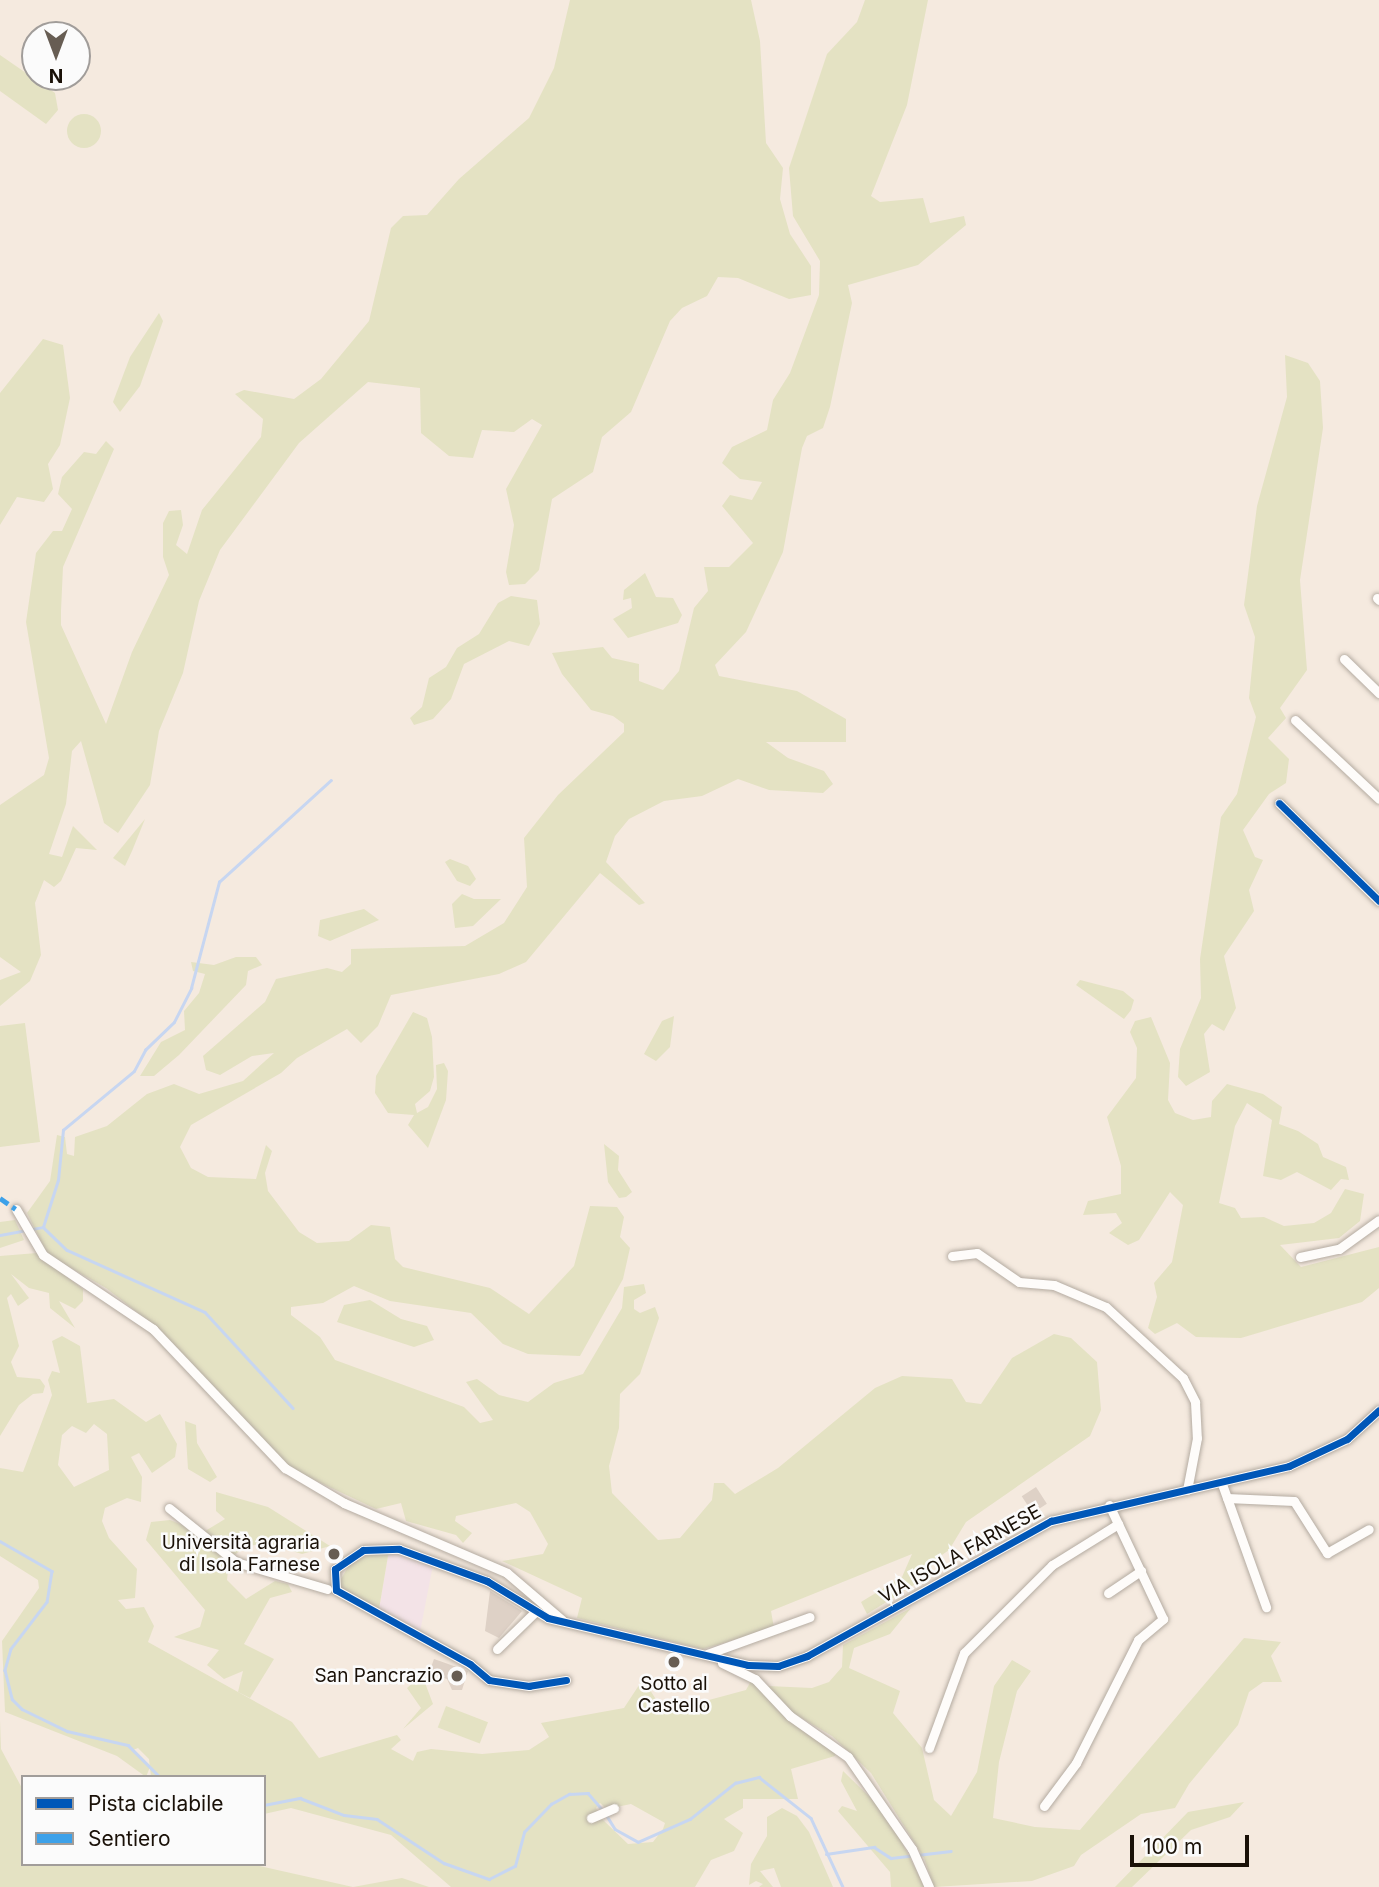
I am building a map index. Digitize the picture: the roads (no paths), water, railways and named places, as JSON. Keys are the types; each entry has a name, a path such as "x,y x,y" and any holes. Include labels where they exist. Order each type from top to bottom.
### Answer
{"street":[{"path":"1344,659 1379,693"},
{"path":"1296,720 1379,799"},
{"path":"1279,803 1379,901"},
{"path":"16,1209 49,1260 153,1329 285,1468 344,1503 507,1573 562,1620"},
{"path":"1300,1257 1339,1249 1379,1220"},
{"path":"952,1256 977,1253 1019,1282 1054,1285 1106,1307 1183,1378 1195,1402 1197,1438 1187,1490"},
{"name":"VIA ISOLA FARNESE","path":"711,1655 763,1666 796,1662 1039,1527 1109,1505 1222,1484 1314,1456 1354,1434 1379,1410"},
{"path":"1222,1484 1266,1607"},
{"path":"1227,1498 1294,1501 1325,1553 1369,1529"},
{"path":"1045,1806 1076,1763 1138,1640 1162,1622 1142,1572 1109,1505"},
{"path":"169,1508 236,1562 327,1589"},
{"path":"929,1748 964,1653 1052,1565 1118,1524"},
{"path":"566,1679 529,1686 489,1680 470,1664 336,1590 332,1579 337,1566 372,1547 399,1549 486,1581 536,1612 711,1655 755,1679 790,1716 832,1741 861,1772 912,1849 929,1887"},
{"path":"1108,1593 1142,1572"},
{"path":"497,1649 536,1612"},
{"path":"711,1655 810,1617"},
{"path":"594,1816 612,1809"}],"waterway":[{"path":"43,1227 58,1180 63,1130 134,1071 145,1050 174,1022 191,988 219,882 331,780"},
{"path":"0,1235 43,1227 67,1250 205,1312 293,1408"},
{"path":"0,1541 52,1571 47,1602 11,1649 5,1670 12,1699 22,1709 67,1731 128,1745 158,1775"},
{"path":"607,1816 615,1829 638,1842 690,1819 735,1783 759,1777 811,1818 843,1887"},
{"path":"266,1805 300,1798 344,1815 377,1819 444,1863 489,1879 515,1866 524,1832 551,1804 569,1794 588,1793 603,1810"},
{"path":"826,1854 874,1847 891,1858 951,1851"}],"place":[{"name":"Università agraria di Isola Farnese","path":"334,1554"},
{"name":"Sotto al Castello","path":"674,1662"},
{"name":"San Pancrazio","path":"457,1676"}]}
